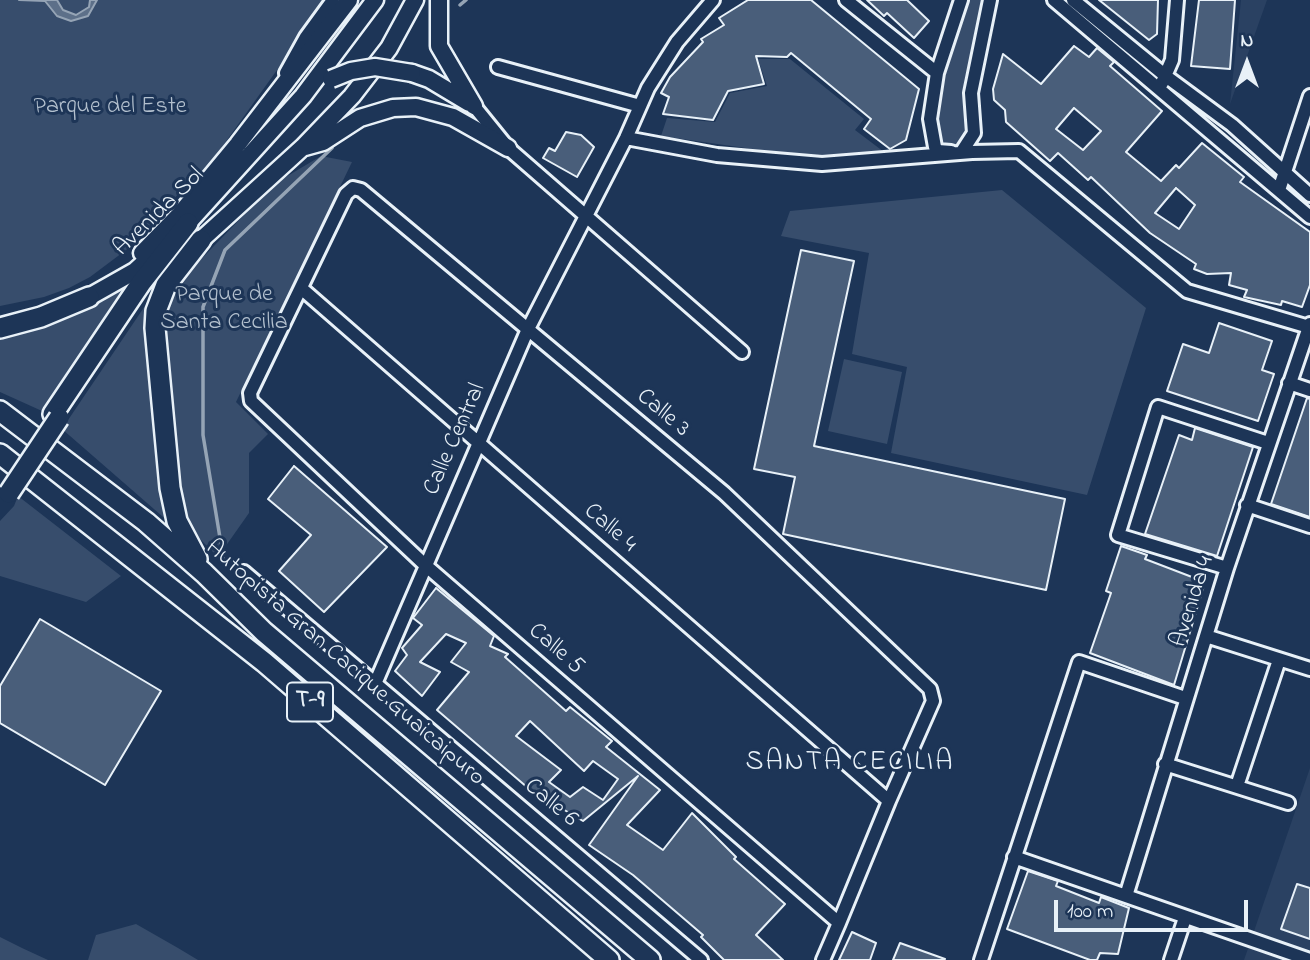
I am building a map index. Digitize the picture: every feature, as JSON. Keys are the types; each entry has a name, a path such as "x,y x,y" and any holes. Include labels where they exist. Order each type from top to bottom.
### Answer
{"highway":[{"path":"56,416 141,283 188,223"},
{"path":"3,493 151,287 181,254 201,240"},
{"path":"201,240 166,285 156,311 155,328 170,488 182,532 204,573"},
{"path":"0,328 41,317 89,297"},
{"name":"Autopista Gran Cacique Guaicaipuro","path":"0,411 146,522 204,573 264,632 650,960"},
{"name":"Autopista Gran Cacique Guaicaipuro","path":"0,454 264,662 609,960"}],"main road":[{"name":"Avenida Sol","path":"89,297 137,258 179,215 349,0"},
{"name":"Avenida Sol","path":"89,297 135,271 177,228 188,223 303,96 375,0"},
{"name":"Avenida Sol","path":"201,240 303,148 372,73 415,0"},
{"path":"439,0 439,46 474,106"},
{"path":"303,96 331,79 351,71 375,67 412,73 429,79 474,106"},
{"path":"303,148 323,142 367,115 393,108 416,107 453,117 508,148"}],"street":[{"name":"Avenida Sol","path":"276,94 297,51 332,0"},
{"name":"Calle Central","path":"374,684 528,329 584,216 640,106 677,41 713,0"},
{"path":"846,0 937,73"},
{"path":"961,0 937,73 930,119 932,141 938,151 961,153"},
{"path":"961,153 974,133 971,93 990,0"},
{"path":"1054,0 1310,217"},
{"path":"1073,0 1167,77 1232,125 1310,195"},
{"path":"1157,89 1167,77 1172,60 1177,0"},
{"path":"498,67 640,106"},
{"path":"1279,190 1310,96"},
{"path":"474,106 508,148 742,352"},
{"path":"626,138 717,155 812,164 1019,151 1188,291 1310,325"},
{"name":"Calle 3","path":"301,288 346,194 353,188 361,190 724,494 930,690 933,701 889,801"},
{"name":"Calle 5","path":"301,288 250,393 251,401 424,564 839,923"},
{"name":"Calle 4","path":"301,288 889,801"},
{"name":"Avenida 4","path":"1126,896 1185,698 1268,443 1310,325"},
{"path":"1289,383 1310,390"},
{"path":"1227,568 1118,535 1158,407 1268,443"},
{"path":"1247,506 1310,526"},
{"name":"Calle 6","path":"244,572 701,960"},
{"path":"1206,636 1310,670"},
{"path":"1237,786 1279,660"},
{"path":"981,960 1079,662 1185,698"},
{"path":"1164,764 1288,803"},
{"path":"823,960 889,801"},
{"path":"1014,857 1310,960"},
{"path":"1171,960 1185,918"}],"shaded area":[{"path":"19,0 57,0 63,10 76,15 89,7 90,0 97,0 88,16 71,21 57,16 45,1"},
{"path":"1241,0 1267,0 1230,104"},
{"path":"1310,768 1310,960 1244,960 1252,937"}],"green space":[{"name":"Parque del Este","path":"0,0 327,0 207,168 186,193 181,191 130,247 90,277 69,288 44,297 0,306"},
{"path":"961,0 990,0 968,145 938,151 931,110"},
{"path":"758,59 790,59 864,119 855,130 888,155 816,158 661,136 667,118 715,122 730,93 767,86"},
{"name":"Parque de Santa Cecilia","path":"321,156 352,162 236,402 268,434 249,453 249,513 218,557 195,534 182,506 164,327 169,304 179,282 274,184"},
{"path":"1002,190 1146,308 1087,495 891,453 907,367 852,354 869,253 781,236 790,211"},
{"path":"138,274 42,411 0,392 0,332 45,322 104,301"},
{"path":"153,294 152,387 157,478 170,523 62,429"},
{"path":"844,359 902,372 887,444 828,431"},
{"path":"18,496 121,576 86,602 0,576 0,521 14,506"},
{"path":"136,924 198,960 88,960 96,935"},
{"path":"0,937 22,948 48,960 0,960"}],"building":[{"path":"748,0 811,0 919,89 906,140 890,149 864,129 871,119 791,53 787,57 756,56 764,84 728,91 713,120 663,114 669,97 661,93 670,77 703,42 701,39 724,25 719,18"},
{"path":"867,0 907,0 929,21 914,38 887,13 884,16"},
{"path":"1099,0 1158,0 1157,34 1149,40"},
{"path":"1199,0 1235,0 1230,69 1191,66"},
{"path":"1074,46 1089,57 1097,48 1114,62 1110,66 1162,111 1126,152 1161,181 1176,165 1179,168 1202,143 1244,177 1240,182 1310,232 1310,285 1302,307 1282,301 1281,305 1244,297 1247,290 1229,285 1231,273 1207,274 1194,269 1196,264 1150,233 1091,177 1088,180 1058,153 1050,161 1006,122 1005,110 994,100 993,89 1003,54 1041,84","holes":["1074,108 1101,131 1083,150 1056,129","1176,188 1195,205 1179,229 1155,213"]},
{"path":"566,132 581,135 594,147 577,177 543,158 549,148 555,151"},
{"path":"801,250 854,261 814,446 1065,499 1046,590 783,534 795,477 754,469"},
{"path":"1219,323 1272,341 1262,370 1274,374 1258,421 1167,391 1183,344 1209,353"},
{"path":"1307,398 1310,399 1310,517 1271,504"},
{"path":"1195,428 1253,447 1217,556 1145,534 1179,435 1192,440"},
{"path":"294,466 387,547 324,612 279,571 311,535 268,499"},
{"path":"1121,546 1147,555 1145,559 1205,582 1174,685 1090,653 1111,593 1106,591"},
{"path":"436,588 494,636 490,646 508,654 505,657 566,711 570,707 612,741 606,747 660,790 627,825 663,850 692,813 736,857 734,859 785,904 756,935 783,960 724,960 701,937 703,935 633,875 589,845 638,776 583,821 561,808 556,812 437,710 469,672 451,662 466,643 446,634 420,662 440,672 422,696 395,671 407,655 402,648 422,625 413,618","holes":["530,721 584,771 593,761 618,779 603,800 583,787 570,797 549,782 561,770 516,736"]},
{"path":"40,619 161,691 105,785 0,723 0,686"},
{"path":"1028,871 1058,881 1056,886 1099,903 1101,897 1129,908 1118,954 1100,953 1097,960 1090,960 1007,929"},
{"path":"1297,884 1310,888 1310,939 1281,929"},
{"path":"852,932 876,943 870,960 839,960"},
{"path":"900,943 945,959 893,960"}],"waterway":[{"path":"460,5 466,0"},
{"path":"224,562 203,435 203,307 225,250 332,148"}],"district":[{"name":"SANTA CECILIA","path":"850,764"}]}
